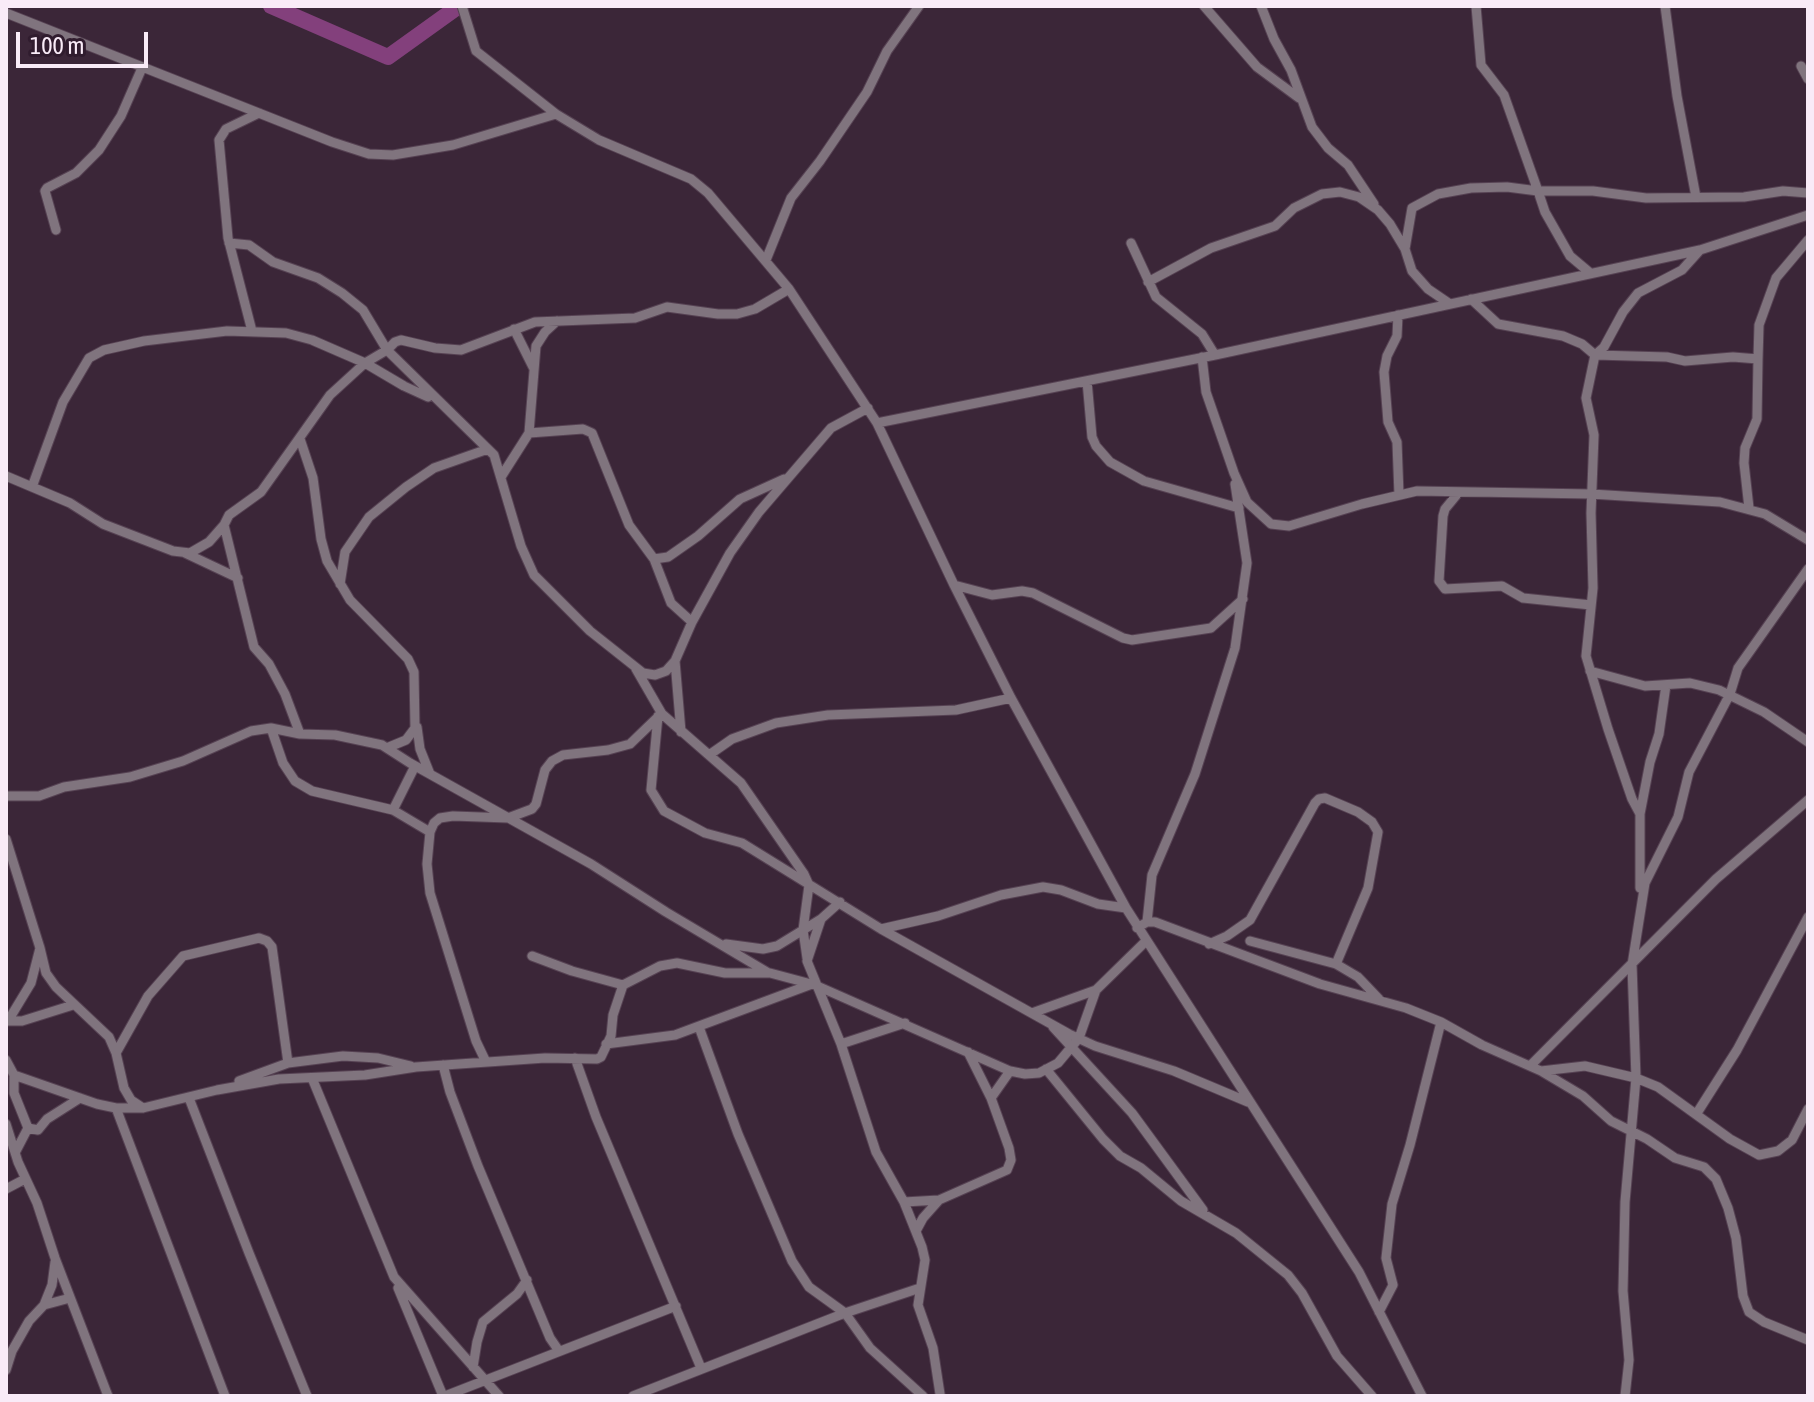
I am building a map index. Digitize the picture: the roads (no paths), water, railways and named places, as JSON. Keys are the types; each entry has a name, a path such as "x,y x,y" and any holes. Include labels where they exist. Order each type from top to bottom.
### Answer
{"street":[{"path":"462,6 476,51 556,114 599,140 691,179 708,193 789,289 877,423 1011,698 1145,942 1359,1272 1422,1396"},
{"path":"766,260 791,198 867,92 887,51 919,6"},
{"path":"1204,6 1257,67 1299,98"},
{"path":"1261,6 1312,127 1328,148 1348,165 1390,224 1405,249 1412,271 1428,289 1450,304"},
{"path":"1476,6 1481,65 1504,95 1545,212 1570,256 1589,272"},
{"path":"1665,6 1675,84 1696,197"},
{"path":"6,13 351,149 393,155 453,145 556,114"},
{"path":"1801,66 1808,79"},
{"path":"56,230 45,191 76,173 99,150 121,116 142,68"},
{"path":"252,331 229,243 219,140 226,129 259,113"},
{"path":"1405,249 1412,208 1438,194 1471,188 1593,191 1646,198 1744,197 1783,191 1808,193"},
{"path":"1148,282 1154,276 1211,248 1275,226 1294,208 1322,194 1340,192 1359,197 1378,210"},
{"path":"877,423 1215,355 1700,250 1808,215"},
{"path":"1749,508 1744,463 1745,448 1757,419 1759,325 1776,278 1808,240"},
{"path":"229,243 249,245 273,262 318,278 363,310 387,350 498,462 525,557 534,575 590,631 649,675 660,674 675,661 692,622 730,553 787,478 831,428 868,408"},
{"path":"1131,243 1156,297 1202,334 1215,355"},
{"path":"1640,814 1632,799 1586,656 1591,605 1594,435 1586,398 1595,355 1604,347 1623,312 1638,293 1682,270 1700,250"},
{"path":"185,553 209,542 229,515 261,492 330,395 365,363 395,342 401,340 461,350 535,322 635,318 667,307 737,314 755,309 789,289"},
{"path":"1471,299 1498,324 1563,336 1582,344 1595,355 1667,357 1685,361 1733,357 1758,359"},
{"path":"1398,315 1397,336 1387,356 1384,372 1388,422 1398,449 1399,495"},
{"path":"501,477 529,433 536,346 545,332 561,319"},
{"path":"514,329 535,370"},
{"path":"32,487 63,402 89,358 104,350 144,341 227,331 286,333 312,340 365,363 404,386 435,399"},
{"path":"1202,357 1206,392 1234,473 1247,502 1271,524 1280,526 1417,491 1591,494 1720,502 1749,508 1808,540"},
{"path":"1087,381 1092,437 1110,462 1144,481 1239,508"},
{"path":"529,433 583,429 592,433 629,525 654,559 671,603 692,622"},
{"path":"300,439 313,478 327,561 350,600 412,665 420,749 430,774"},
{"path":"340,584 349,542 369,517 434,468 488,449"},
{"path":"1147,922 1152,875 1195,774 1235,648 1247,563 1234,473"},
{"path":"6,476 70,503 103,524 185,553 238,578"},
{"path":"654,559 668,557 740,499 787,478"},
{"path":"1459,492 1443,516 1439,581 1445,589 1502,586 1523,598 1591,605"},
{"path":"224,525 254,647 269,664 285,694 300,734"},
{"path":"1625,1396 1629,1360 1623,1291 1625,1202 1636,1078 1632,965 1645,883 1678,817 1689,772 1730,694 1738,668 1808,569"},
{"path":"954,585 992,595 1022,591 1033,593 1132,640 1211,628 1243,599"},
{"path":"675,661 681,732"},
{"path":"635,667 660,715 741,783 797,862 809,885 803,930 814,984 841,1044 876,1152 904,1202 925,1260 918,1305 933,1348 937,1395"},
{"path":"1590,671 1645,686 1690,683 1730,694 1764,712 1808,742"},
{"path":"1641,907 1640,814 1647,773 1662,721 1666,685"},
{"path":"709,755 732,739 776,723 828,715 956,710 1011,698"},
{"path":"486,1062 476,1041 430,893 427,864 430,832 434,823 440,818 453,816 508,818 532,809 545,770 552,761 563,755 630,744 660,715"},
{"path":"660,715 651,790 664,811 705,833 742,843 881,929 1079,1038 1174,1071 1248,1102"},
{"path":"389,747 409,737 416,723"},
{"path":"271,728 283,763 295,781 312,791 393,810 430,832"},
{"path":"6,796 39,796 64,787 130,777 183,761 251,731 271,728 300,734 335,735 389,747 415,766 591,864 770,973"},
{"path":"393,810 415,766"},
{"path":"1209,944 1250,920 1319,799 1335,801 1358,812 1375,825 1378,832 1368,888 1336,964"},
{"path":"1531,1065 1716,879 1808,800"},
{"path":"6,839 46,973 73,1005 109,1037 124,1088 131,1100 143,1108"},
{"path":"881,929 938,916 1001,895 1043,887 1061,890 1098,904 1126,908"},
{"path":"717,942 763,949 777,946 821,919 840,902"},
{"path":"1697,1113 1737,1050 1808,917"},
{"path":"807,961 821,919"},
{"path":"1250,920 1250,941 1255,961"},
{"path":"1137,928 1147,922 1162,924 1320,984 1379,999 1441,1022 1482,1045 1531,1065 1583,1096 1602,1115 1681,1161 1709,1170 1728,1208 1736,1238 1746,1307 1764,1322 1808,1340"},
{"path":"116,1053 148,996 183,956 259,938 272,947 288,1063"},
{"path":"1250,941 1336,964 1358,977 1379,999"},
{"path":"1032,1013 1096,990 1145,942"},
{"path":"7,1024 31,983 40,948"},
{"path":"532,956 623,985 660,966 677,963 725,973 770,973 814,984 1010,1071 1025,1074 1058,1063 1079,1038 1096,990"},
{"path":"606,1044 649,1041 699,1027 814,984"},
{"path":"217,1090 279,1079 365,1075 416,1067 597,1059 611,1036 613,1015 623,985"},
{"path":"7,1024 73,1005"},
{"path":"1049,1022 1132,1113 1205,1213"},
{"path":"1379,1312 1393,1285 1386,1258 1392,1204 1441,1022"},
{"path":"841,1044 905,1023"},
{"path":"699,1027 738,1134 792,1261 809,1287 845,1313 870,1348 923,1396"},
{"path":"904,1202 939,1200 1007,1170 1011,1160 1009,1148 991,1098 968,1052"},
{"path":"14,1075 116,1108 143,1108 217,1090 288,1063 343,1056 378,1058 416,1067"},
{"path":"575,1058 596,1117 701,1368"},
{"path":"6,1060 14,1075 14,1093 28,1128 16,1151"},
{"path":"443,1065 478,1166 550,1338 559,1351"},
{"path":"1541,1071 1585,1066 1636,1078 1658,1087 1730,1139 1759,1155 1778,1151 1792,1140 1808,1109"},
{"path":"1046,1069 1120,1156 1141,1168 1181,1201 1205,1213 1264,1253 1288,1275 1302,1293 1337,1356 1372,1396"},
{"path":"991,1098 1010,1071"},
{"path":"312,1078 444,1396 676,1306"},
{"path":"28,1128 38,1130 47,1119 80,1098"},
{"path":"189,1098 307,1396"},
{"path":"116,1108 225,1396"},
{"path":"6,1124 108,1396"},
{"path":"6,1189 25,1179"},
{"path":"916,1231 939,1200"},
{"path":"6,1370 12,1351 29,1321 44,1305 52,1285 55,1258"},
{"path":"394,1277 499,1396"},
{"path":"473,1367 483,1322 517,1294 527,1280"},
{"path":"633,1396 845,1313 920,1288"},
{"path":"44,1305 70,1298"}],"waterway":[{"path":"271,6 388,57 459,6"}]}
